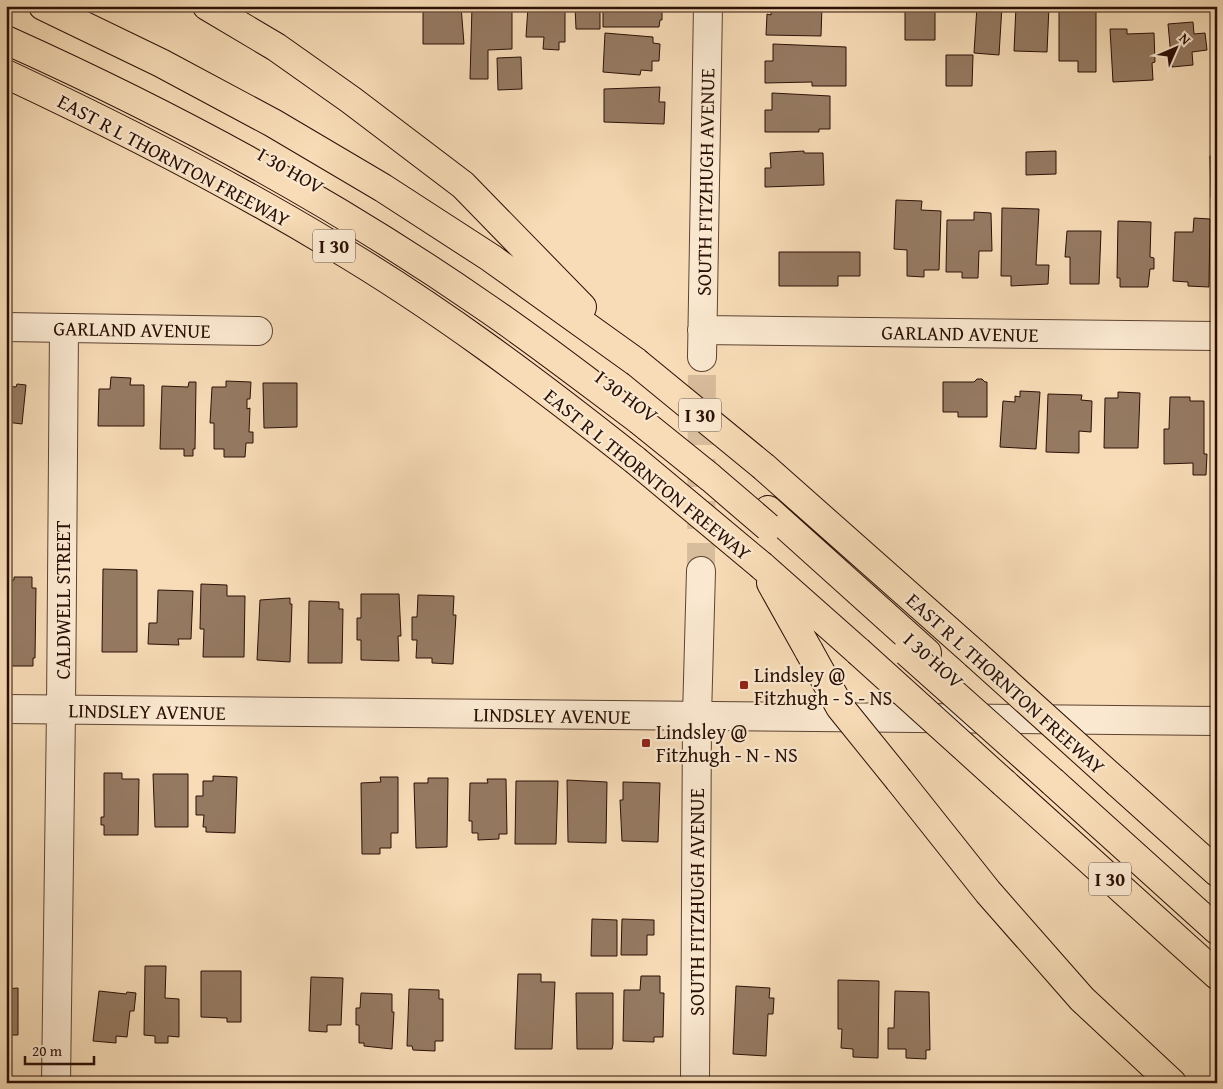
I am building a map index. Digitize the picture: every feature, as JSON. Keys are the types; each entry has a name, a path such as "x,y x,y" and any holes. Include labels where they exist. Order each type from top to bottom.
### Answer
{"highway":[{"name":"EAST R L THORNTON FREEWAY","path":"43,6 161,63 273,123 383,188 491,258 636,362 764,467 1217,872"},
{"path":"207,6 276,47 352,100 463,185 636,362"},
{"name":"I 30 HOV","path":"6,24 99,67 195,116 363,212 523,318 768,519 1061,783 1217,930"},
{"name":"I 30 HOV","path":"6,40 90,78 193,129 294,185 484,305 639,412"},
{"name":"EAST R L THORNTON FREEWAY","path":"6,74 162,150 332,244 437,313 573,411 762,566 1217,975"},
{"path":"762,566 840,707 988,892 1082,999 1172,1083"},
{"name":"I 30 HOV","path":"1061,783 1217,915"}],"street":[{"name":"SOUTH FITZHUGH AVENUE","path":"702,357 708,6"},
{"name":"GARLAND AVENUE","path":"6,327 258,331"},
{"name":"CALDWELL STREET","path":"56,1083 64,328"},
{"name":"GARLAND AVENUE","path":"702,330 1217,336"},
{"name":"SOUTH FITZHUGH AVENUE","path":"695,1083 697,716 700,571"},
{"name":"LINDSLEY AVENUE","path":"6,710 1217,722"}],"building":[{"path":"423,6 461,6 464,44 423,44"},
{"path":"472,6 512,6 512,49 488,50 488,79 470,79"},
{"path":"528,6 565,6 565,42 559,42 559,50 543,49 544,37 526,37"},
{"path":"575,6 600,6 600,29 576,29"},
{"path":"603,6 662,6 662,20 660,20 659,27 603,27"},
{"path":"771,6 822,6 821,36 766,35 767,14 771,15"},
{"path":"905,6 935,6 935,40 905,40"},
{"path":"977,6 1002,6 999,55 974,53"},
{"path":"1016,6 1049,6 1047,52 1014,51"},
{"path":"1059,7 1096,7 1096,72 1078,72 1078,61 1059,61"},
{"path":"1193,22 1194,34 1205,33 1207,50 1192,52 1193,65 1172,67 1168,24"},
{"path":"1110,29 1127,29 1127,34 1154,33 1155,62 1152,63 1153,80 1113,82"},
{"path":"605,33 653,37 653,43 660,44 659,61 652,61 652,71 641,70 640,75 603,72"},
{"path":"773,44 846,47 846,86 812,86 812,82 765,83 765,61 773,61"},
{"path":"946,55 973,55 972,86 946,86"},
{"path":"521,57 522,89 498,90 497,58"},
{"path":"660,87 659,102 665,102 664,124 604,122 604,89"},
{"path":"772,93 830,96 830,129 819,129 819,132 765,132 765,110 772,110"},
{"path":"1217,107 1217,138 1213,138 1212,108"},
{"path":"804,151 804,153 823,153 824,185 765,187 765,168 771,168 770,153"},
{"path":"1056,151 1056,174 1026,175 1026,152"},
{"path":"1210,156 1217,156 1217,198 1211,198"},
{"path":"896,200 922,201 921,210 941,211 939,270 924,270 924,277 907,276 907,250 894,249"},
{"path":"1002,208 1039,209 1036,265 1049,265 1048,284 1011,286 1011,276 1001,276"},
{"path":"974,212 991,213 992,251 979,251 978,278 962,278 962,272 946,272 947,220 974,220"},
{"path":"1194,218 1210,219 1209,287 1188,286 1188,282 1173,281 1175,232 1193,232"},
{"path":"1118,221 1151,222 1150,257 1154,258 1154,269 1150,269 1148,287 1120,287 1120,278 1117,278"},
{"path":"1067,231 1101,231 1099,284 1070,284 1070,257 1065,257"},
{"path":"779,252 860,252 860,276 838,276 838,286 779,286"},
{"path":"111,377 131,378 130,385 144,385 144,426 98,426 99,389 110,389"},
{"path":"977,379 987,382 987,417 958,417 958,412 943,412 943,382 974,382"},
{"path":"226,381 251,382 250,399 247,399 247,409 250,408 249,432 253,432 253,443 246,443 245,457 224,457 224,449 214,449 214,423 210,423 212,387 226,387"},
{"path":"189,382 196,382 195,449 193,449 193,456 184,456 184,449 160,449 162,386 188,387"},
{"path":"263,383 297,383 297,427 264,428"},
{"path":"17,384 26,385 22,424 6,422 6,386 16,387"},
{"path":"1020,391 1040,392 1036,449 1000,447 1003,401 1015,402 1015,396 1020,397"},
{"path":"1118,392 1140,393 1138,448 1104,448 1105,398 1118,398"},
{"path":"1048,394 1082,395 1081,400 1092,401 1091,432 1079,431 1079,453 1046,452"},
{"path":"1170,397 1190,397 1190,401 1204,401 1204,454 1207,454 1206,475 1193,475 1193,463 1164,464 1164,429 1169,429"},
{"path":"103,569 137,570 137,652 102,652"},
{"path":"14,577 32,577 32,588 36,588 35,658 33,658 33,666 6,666 6,580 14,580"},
{"path":"201,584 227,585 227,596 245,596 244,657 203,657 204,629 200,629"},
{"path":"1215,588 1217,588 1217,658 1215,658"},
{"path":"158,590 193,591 191,639 178,639 179,645 148,644 149,623 157,623"},
{"path":"361,594 399,594 401,636 398,636 399,661 361,660 361,640 357,640 357,618 361,618"},
{"path":"418,595 454,596 453,615 456,615 453,664 432,663 432,658 416,658 417,640 412,640 412,617 417,617"},
{"path":"290,598 290,604 292,604 290,662 257,660 260,600"},
{"path":"309,601 339,602 339,609 343,609 342,663 308,663"},
{"path":"104,773 122,773 122,779 139,779 138,835 104,835 104,825 101,825 101,817 104,817"},
{"path":"153,774 188,774 188,827 155,827"},
{"path":"213,776 237,777 235,833 206,832 206,827 203,827 204,815 196,815 196,796 203,796 203,781 213,781"},
{"path":"380,777 398,777 398,833 391,833 391,848 380,848 380,854 362,854 361,783 381,782"},
{"path":"428,778 448,778 447,847 416,848 414,783 428,783"},
{"path":"487,779 506,779 507,834 499,834 499,839 478,840 478,833 472,833 472,821 469,821 470,783 488,783"},
{"path":"567,780 607,782 606,843 568,842"},
{"path":"516,781 558,781 556,844 515,844"},
{"path":"623,782 660,783 658,842 622,841 620,800 623,800"},
{"path":"592,919 617,920 617,956 591,956"},
{"path":"622,919 654,920 654,935 647,935 647,955 621,955"},
{"path":"145,966 166,966 165,998 179,999 179,1037 168,1036 168,1043 155,1043 155,1036 144,1035"},
{"path":"201,971 241,971 241,1022 227,1022 227,1018 201,1017"},
{"path":"518,974 541,974 541,982 555,982 552,1049 515,1049"},
{"path":"641,976 660,976 660,993 664,993 663,1037 654,1037 654,1042 623,1041 624,990 640,990"},
{"path":"311,977 343,978 341,1025 327,1025 327,1032 309,1031"},
{"path":"838,980 879,981 878,1058 853,1057 853,1049 841,1048 842,1029 838,1029"},
{"path":"736,986 770,988 769,998 774,998 773,1014 768,1014 766,1056 733,1054"},
{"path":"18,988 18,1035 7,1035 6,1041 6,989"},
{"path":"409,989 439,990 439,999 443,999 443,1041 435,1041 435,1051 413,1050 412,1046 407,1046"},
{"path":"99,991 126,994 127,992 136,993 134,1011 130,1011 127,1037 116,1036 116,1043 93,1041"},
{"path":"895,991 929,992 930,1050 926,1050 926,1059 906,1058 906,1049 888,1049 888,1028 894,1028"},
{"path":"361,993 392,994 392,1012 394,1012 392,1049 364,1046 364,1043 359,1043 359,1025 356,1025 356,1008 360,1008"},
{"path":"576,993 613,993 612,1049 577,1049"}],"tunnel":[{"path":"701,571 702,357"}],"place":[{"name":"Lindsley @ Fitzhugh - S - NS","path":"744,685"},
{"name":"Lindsley @ Fitzhugh - N - NS","path":"646,743"}]}
